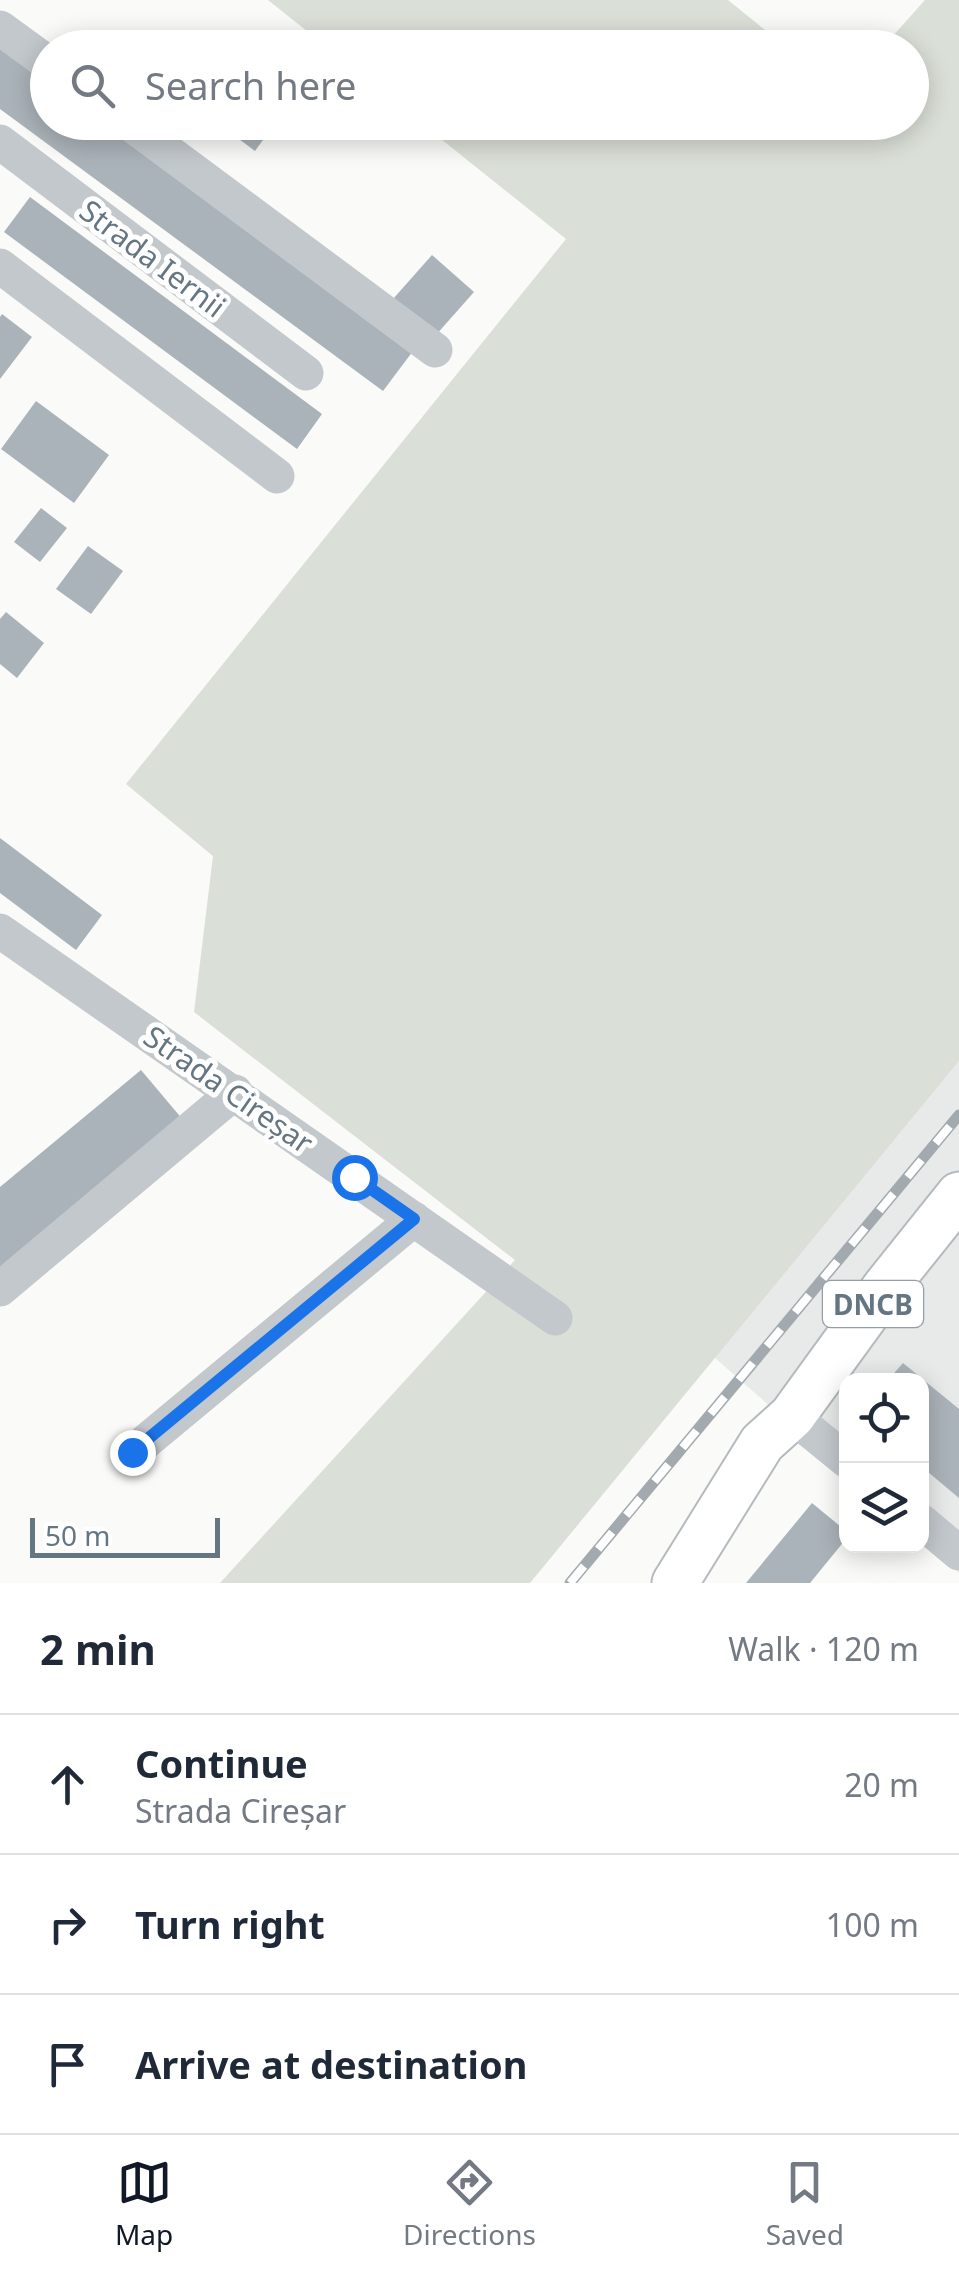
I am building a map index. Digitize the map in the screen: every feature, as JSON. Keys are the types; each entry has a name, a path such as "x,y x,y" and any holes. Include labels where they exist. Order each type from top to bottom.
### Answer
{"main road":[{"name":"DNCB","path":"674,1583 762,1444 792,1416 887,1284 959,1195"},
{"name":"DNCB","path":"711,1583 774,1471 792,1416"}],"street":[{"path":"0,28 30,50"},
{"path":"152,140 436,350"},
{"name":"Strada Iernii","path":"0,142 306,373"},
{"path":"0,266 276,476"},
{"name":"Strada Cireșar","path":"0,930 555,1318"},
{"path":"0,1288 235,1092"},
{"path":"132,1452 414,1219"},
{"path":"792,1416 839,1454"},
{"path":"929,1528 959,1553"}],"shaded area":[{"path":"268,0 728,0 765,30 306,30"},
{"path":"925,0 959,0 959,1061 530,1583 220,1583 515,1260 194,1012 213,856 126,784 566,239 442,140 929,140 929,30 898,30"},
{"path":"959,1061 959,1573 929,1546 929,1373 839,1373 839,1467 714,1357"}],"building":[{"path":"0,46 30,68 30,131 0,109"},
{"path":"42,140 127,140 413,351 383,391"},
{"path":"240,140 263,140 255,151"},
{"path":"30,197 322,414 297,449 4,232"},
{"path":"432,255 474,292 435,336 393,299"},
{"path":"2,314 32,337 0,379 0,317"},
{"path":"36,401 109,455 74,503 1,449"},
{"path":"41,508 67,528 40,562 14,542"},
{"path":"88,546 123,571 91,614 56,589"},
{"path":"6,612 44,643 17,678 0,664 0,619"},
{"path":"0,838 102,915 76,950 0,893"},
{"path":"141,1070 189,1127 0,1283 0,1187"},
{"path":"903,1363 915,1373 894,1373"},
{"path":"929,1384 959,1409 959,1498 929,1473"},
{"path":"812,1503 839,1525 839,1548 810,1583 746,1583"}],"railway":[{"path":"570,1583 959,1115"}],"route":[{"path":"132,1452 414,1219 354,1177"}]}
